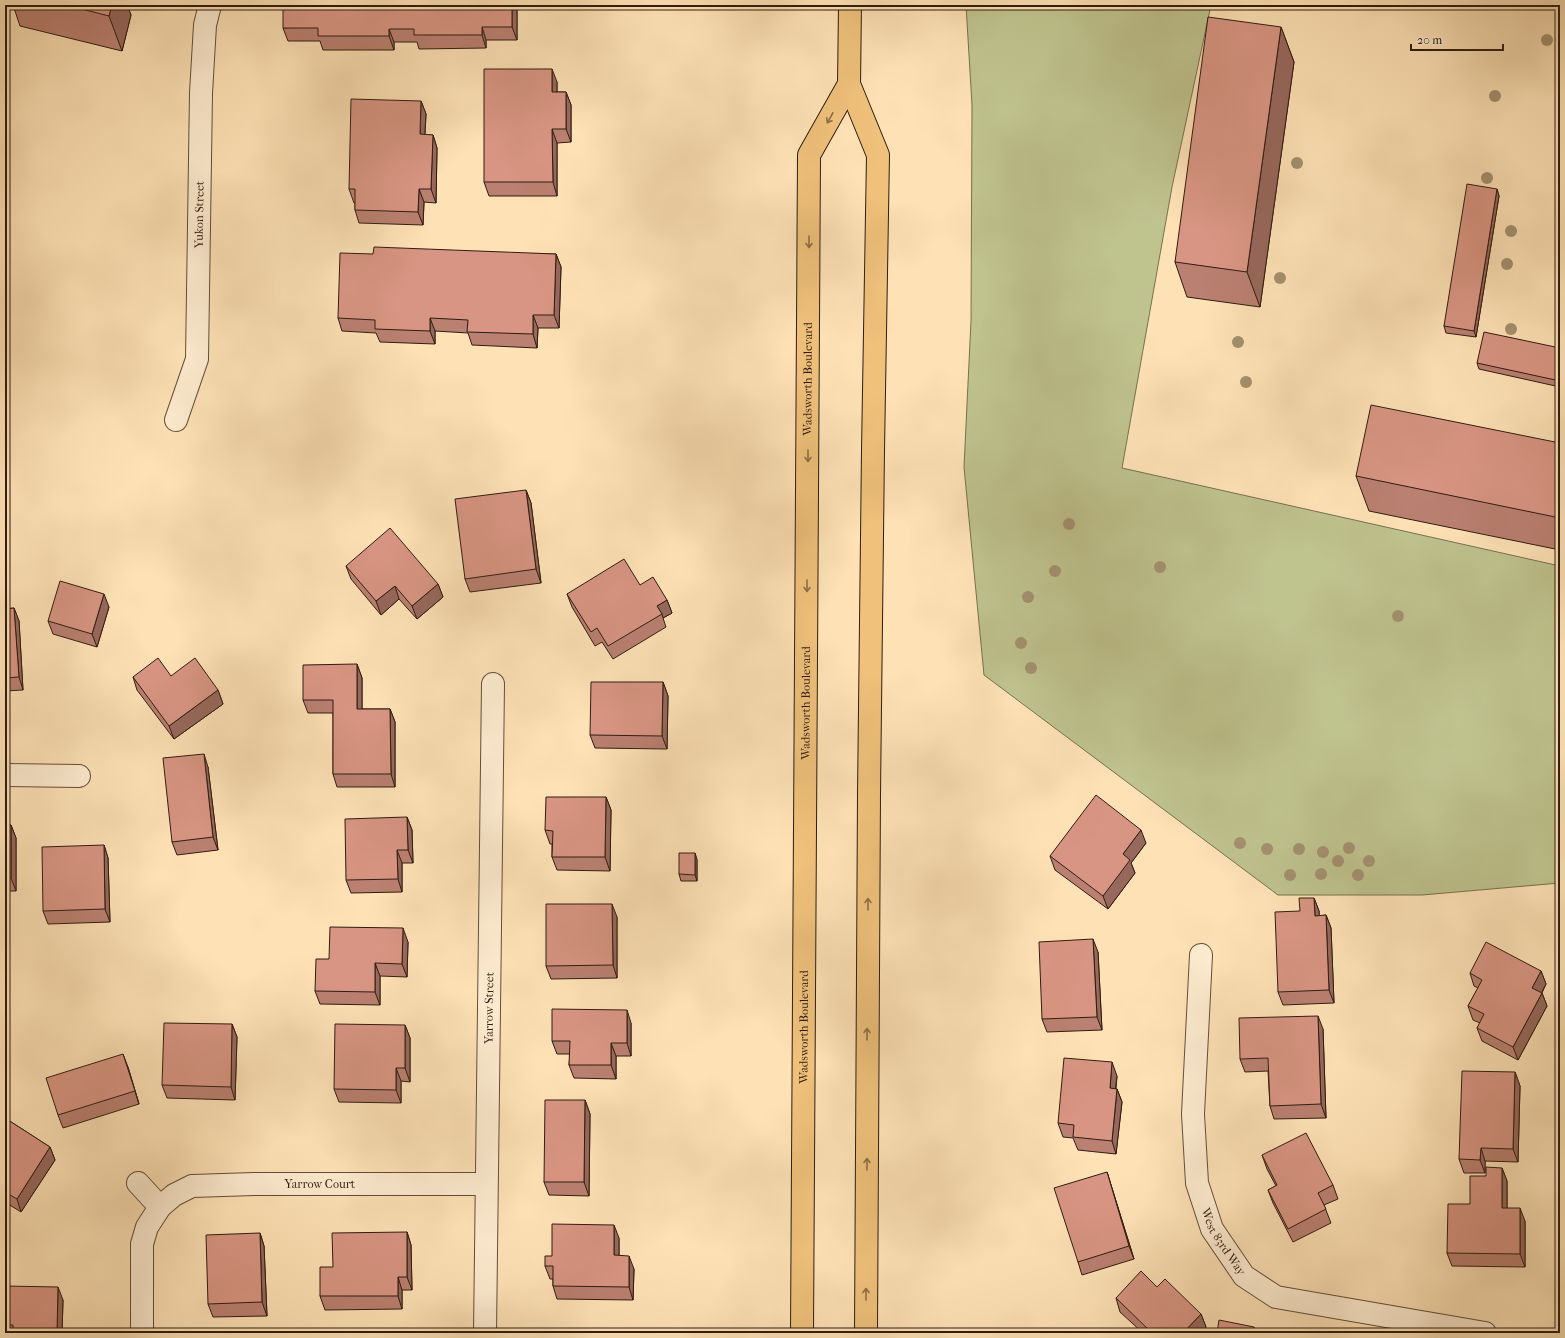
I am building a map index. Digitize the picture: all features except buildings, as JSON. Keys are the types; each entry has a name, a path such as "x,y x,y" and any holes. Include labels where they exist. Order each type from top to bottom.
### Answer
{"main road":[{"name":"Wadsworth Boulevard","path":"850,5 849,84 878,155 869,794 866,1333"},
{"name":"Wadsworth Boulevard","path":"802,1333 809,155 849,84"}],"street":[{"name":"Yukon Street","path":"176,420 197,359 201,93 205,25 210,5"},
{"name":"Yarrow Street","path":"485,1333 493,684"},
{"path":"5,775 79,776"},
{"name":"West 83rd Way","path":"1201,956 1193,1114 1197,1183 1212,1229 1244,1276 1276,1297 1485,1333"},
{"path":"138,1183 160,1207"},
{"name":"Yarrow Court","path":"142,1333 142,1244 147,1227 160,1207 174,1195 192,1186 254,1184 486,1184"}],"green space":[{"path":"966,5 1211,5 1172,187 1122,468 1560,566 1560,883 1422,895 1278,895 984,675 964,467 971,321 972,105"}]}
